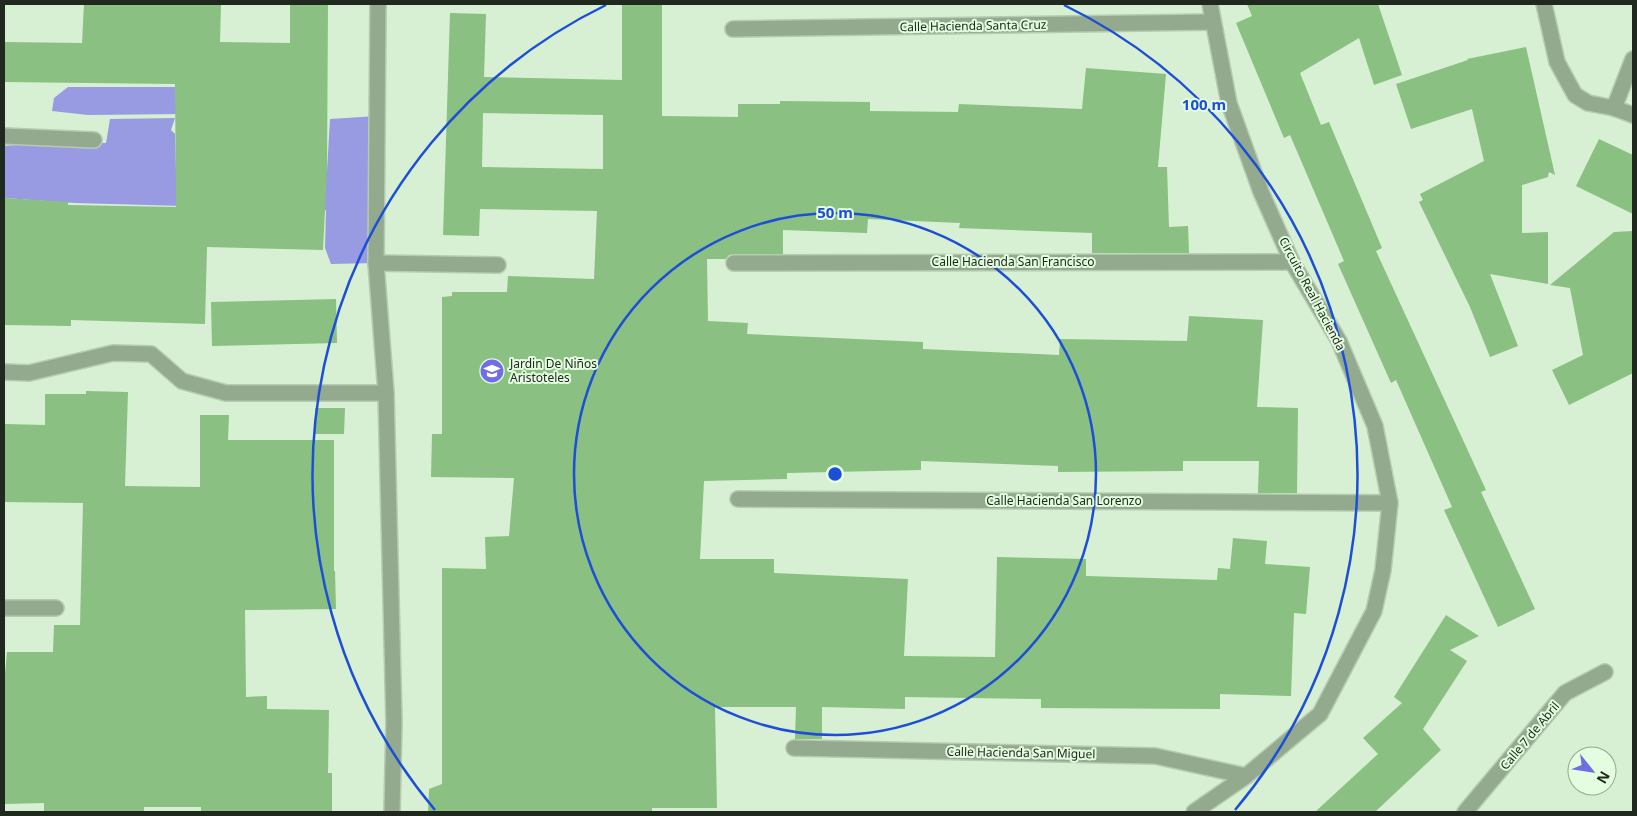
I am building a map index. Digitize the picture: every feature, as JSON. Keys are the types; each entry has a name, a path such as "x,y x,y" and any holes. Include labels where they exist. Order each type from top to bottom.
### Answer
{"street":[{"path":"378,4 376,263 386,392 394,712 392,812"},
{"name":"Circuito Real Hacienda","path":"1194,812 1246,776 1320,714 1374,611 1383,570 1390,503 1375,426 1339,341 1292,262 1261,192 1229,103 1210,4"},
{"path":"1544,4 1557,62 1575,95 1588,103 1633,114"},
{"name":"Calle Hacienda Santa Cruz","path":"733,29 1214,22"},
{"path":"1614,108 1633,58"},
{"path":"4,136 94,140"},
{"name":"Calle Hacienda San Francisco","path":"734,263 1292,262"},
{"path":"376,263 498,265"},
{"path":"4,372 29,373 113,353 152,354 182,381 226,392 386,392"},
{"name":"Calle Hacienda San Lorenzo","path":"738,499 1390,503"},
{"path":"4,608 56,608"},
{"name":"Calle 7 de Abril","path":"1465,812 1566,693 1605,672"},
{"name":"Calle Hacienda San Miguel","path":"794,748 1155,756 1246,776"}],"shaded area":[{"path":"68,87 196,87 184,114 88,115 52,111 54,98"},
{"path":"377,116 376,263 331,264 325,248 326,210 75,203 4,198 4,146 39,143 106,143 110,119 175,118 171,130 175,134 176,172 327,171 330,119"}],"building":[{"path":"84,4 221,4 220,42 290,43 290,4 328,4 327,171 323,250 207,247 205,324 71,320 71,326 4,325 4,198 68,202 68,205 176,207 175,84 4,82 4,42 82,43"},
{"path":"622,4 662,4 662,116 738,117 738,104 780,104 780,101 870,102 870,111 958,112 959,104 1082,109 1086,68 1166,74 1158,167 1167,167 1169,227 1188,226 1189,253 1092,253 1092,233 959,228 960,223 868,219 867,233 783,230 783,254 734,254 729,255 726,259 707,259 708,321 748,323 747,334 923,342 923,349 1059,355 1060,339 1187,341 1189,316 1263,320 1257,407 1298,408 1297,493 1258,493 1259,461 1183,461 1183,471 1058,472 1058,466 921,461 921,470 787,473 787,479 704,481 700,559 774,559 774,573 908,579 904,656 995,657 997,557 1086,559 1086,576 1217,580 1218,568 1230,569 1233,538 1267,541 1265,564 1310,567 1306,614 1294,613 1291,696 1220,694 1220,709 1041,708 1041,699 905,697 905,709 822,707 822,739 795,739 796,707 715,707 717,808 652,808 652,812 428,812 429,789 442,784 442,568 486,569 485,537 509,536 514,478 431,477 432,434 442,434 442,297 452,296 452,292 507,292 508,276 594,279 597,211 480,209 479,236 443,235 450,13 486,14 484,77 622,80","holes":["483,113 603,115 603,169 482,167"]},
{"path":"1247,4 1378,4 1402,75 1374,85 1359,38 1300,73 1321,125 1329,122 1382,248 1376,251 1486,490 1481,492 1535,609 1498,627 1444,510 1452,507 1396,380 1391,383 1338,264 1344,261 1290,135 1284,138 1236,23 1252,16"},
{"path":"1526,47 1555,175 1549,172 1548,177 1522,185 1522,233 1548,232 1548,284 1490,274 1518,346 1490,357 1470,307 1419,202 1423,200 1420,194 1484,161 1472,109 1411,129 1396,84 1467,59"},
{"path":"1599,139 1633,155 1633,214 1576,186"},
{"path":"1633,231 1633,373 1569,405 1552,370 1583,355 1570,288 1550,285 1614,232"},
{"path":"336,299 337,343 212,346 211,302"},
{"path":"86,391 128,392 125,486 200,487 200,415 229,415 228,440 334,440 334,571 336,609 245,610 246,697 267,696 267,709 329,710 328,773 332,773 332,812 201,812 201,807 144,807 144,812 44,812 44,803 4,804 4,674 7,652 53,652 54,625 80,625 83,503 4,502 5,424 45,425 45,394 86,394"},
{"path":"315,408 345,408 344,434 315,434"},
{"path":"1446,615 1479,636 1450,650 1467,661 1423,729 1441,750 1375,812 1315,812 1378,754 1363,738 1402,703 1394,697"}],"place":[{"name":"Jardin De Niños Aristoteles","path":"492,371"}]}
